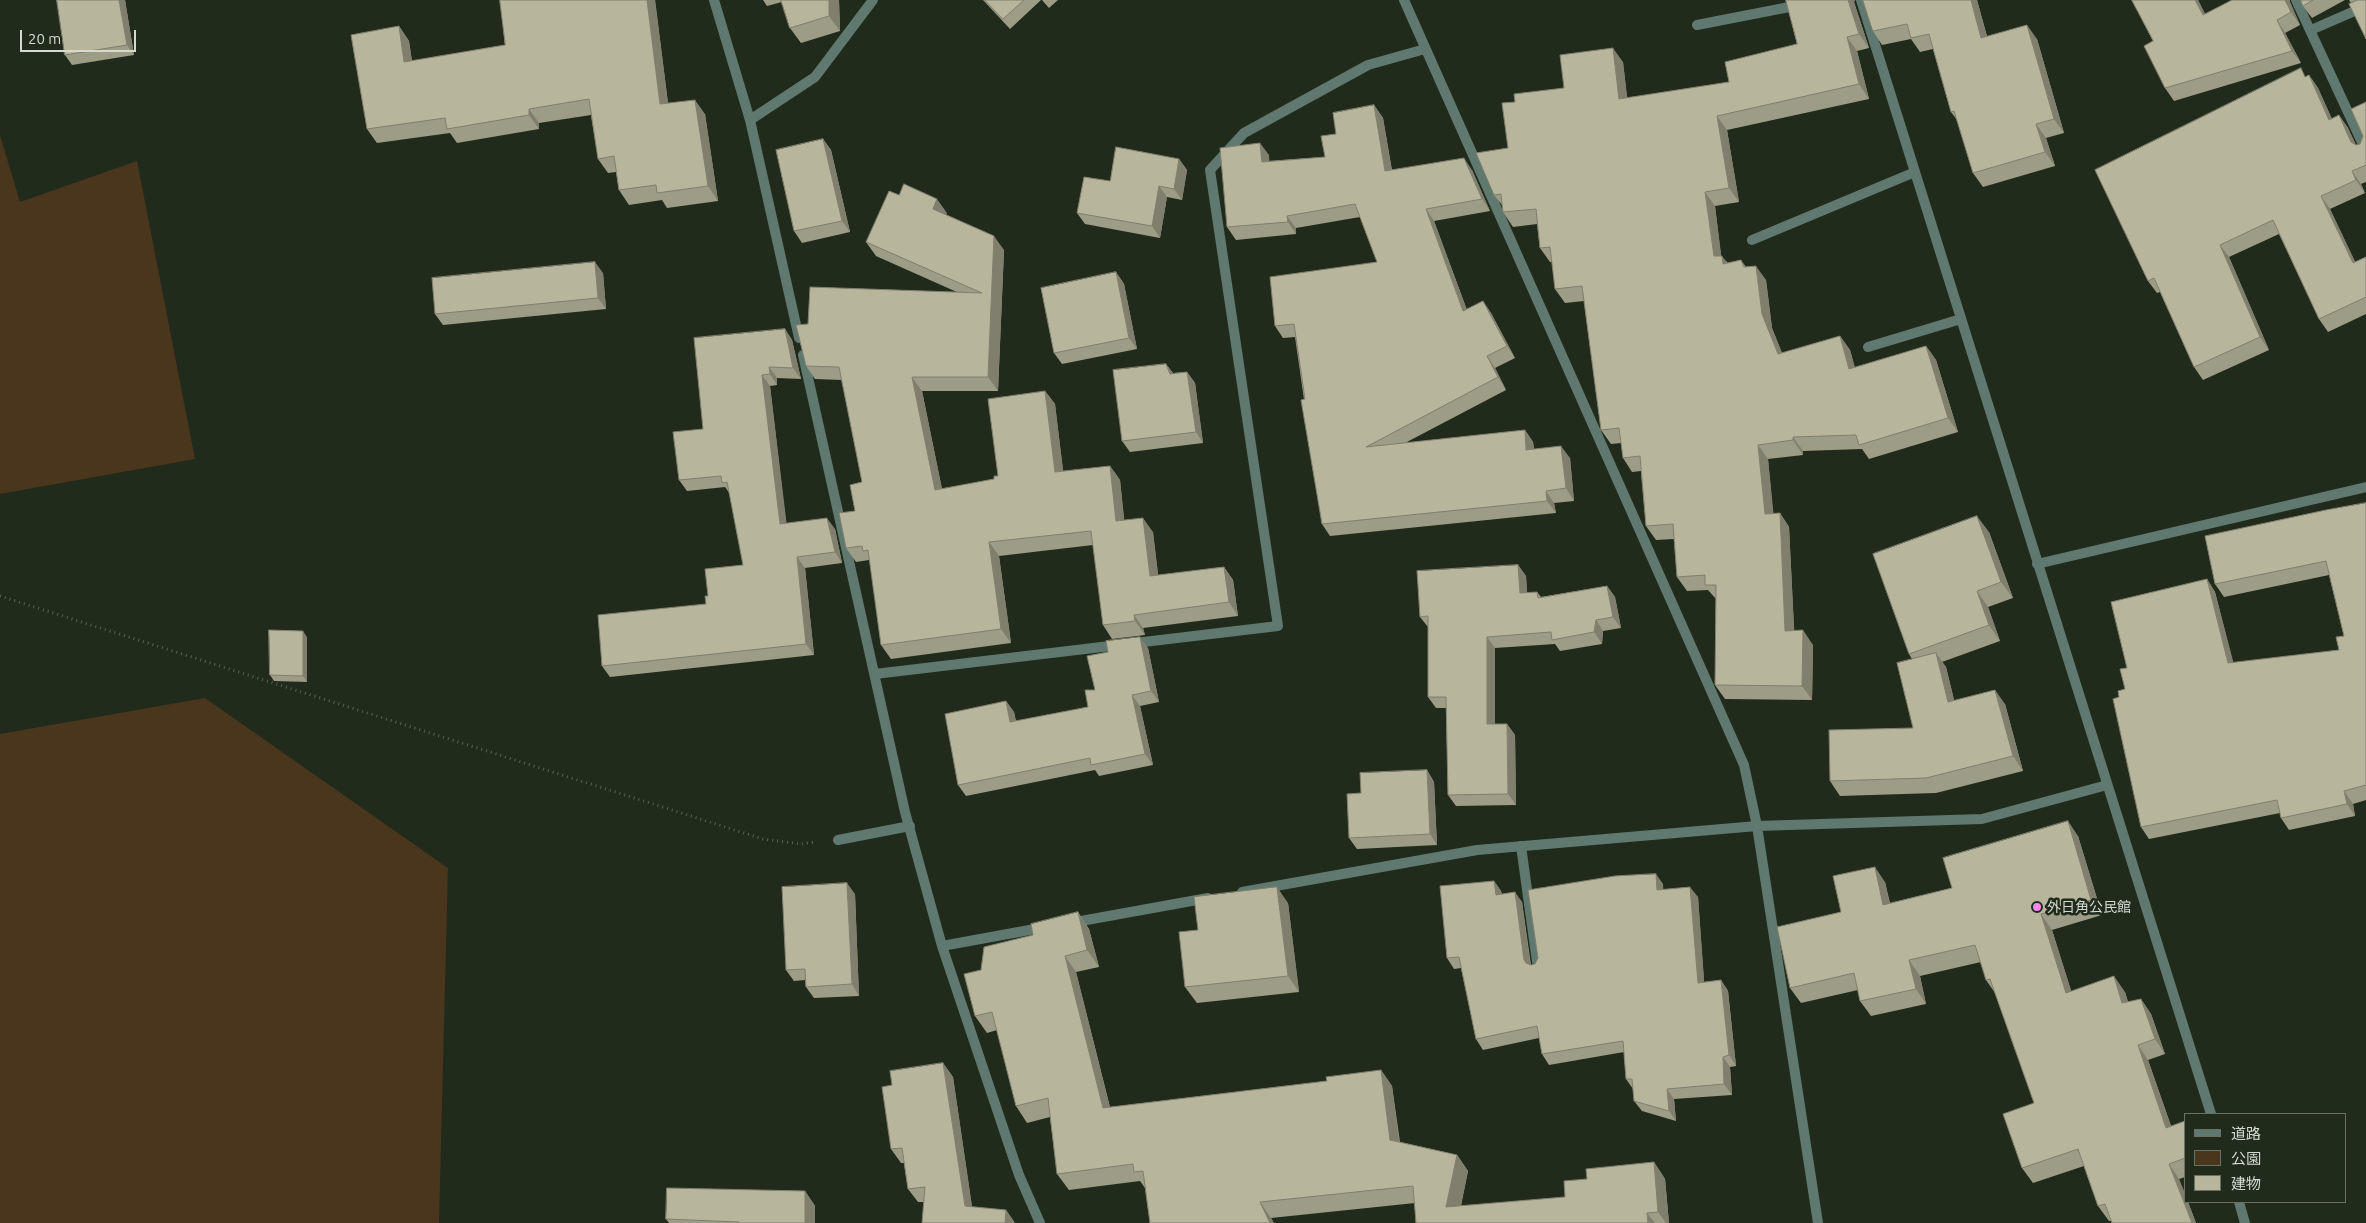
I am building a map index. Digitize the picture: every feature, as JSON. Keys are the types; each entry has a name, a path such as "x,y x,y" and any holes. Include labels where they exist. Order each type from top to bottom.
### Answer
{"street":[{"path":"714,0 750,120 910,826 942,946 1019,1175 1040,1223"},
{"path":"750,120 816,78 873,0"},
{"path":"1404,0 1744,765 1757,826 1818,1223"},
{"path":"1697,25 1825,0"},
{"path":"1861,0 2211,1113"},
{"path":"2296,0 2366,151"},
{"path":"2311,30 2366,6"},
{"path":"875,674 1278,626 1210,170 1244,133 1368,65 1425,49"},
{"path":"1752,240 1915,172"},
{"path":"1868,347 1960,319"},
{"path":"2037,564 2366,487"},
{"path":"942,946 1477,850 1757,826 1982,819 2107,785"},
{"path":"838,840 910,826"},
{"path":"1521,846 1538,969"},
{"path":"2239,1203 2246,1223"}],"path":[{"path":"0,596 763,839 801,844 838,840"}],"green space":[{"path":"0,135 20,202 137,161 195,459 0,494"},
{"path":"205,698 448,868 439,1223 0,1223 0,734"}],"building":[{"path":"57,0 119,0 127,45 65,55"},
{"path":"500,0 647,0 660,104 695,100 708,186 657,193 656,185 619,190 614,156 598,159 589,99 529,109 529,115 447,129 445,118 367,129 351,35 399,26 404,62 505,45"},
{"path":"781,0 829,0 829,16 790,28"},
{"path":"985,0 1024,0 1003,19"},
{"path":"1786,0 1848,0 1859,34 1847,37 1859,84 1717,116 1729,188 1705,192 1714,256 1722,256 1723,264 1741,260 1744,267 1756,266 1762,314 1778,354 1840,336 1849,369 1926,346 1948,418 1859,445 1856,435 1793,437 1793,440 1758,445 1765,514 1780,513 1785,631 1803,630 1802,686 1715,685 1716,585 1705,585 1705,575 1677,577 1673,524 1646,526 1640,456 1623,458 1619,428 1601,430 1582,286 1555,289 1550,247 1540,248 1536,209 1503,212 1501,194 1494,195 1476,153 1508,148 1502,103 1515,102 1514,94 1564,88 1560,55 1613,48 1619,99 1729,82 1725,62 1797,44"},
{"path":"1863,0 1971,0 1981,38 2027,25 2054,119 2036,124 2045,152 1973,173 1954,111 1951,112 1929,34 1911,38 1907,24 1873,31"},
{"path":"2132,0 2195,0 2203,15 2232,0 2285,0 2291,12 2277,20 2292,51 2165,88 2144,46 2153,41"},
{"path":"2301,0 2313,0 2303,6"},
{"path":"2358,0 2366,0 2366,39 2349,4"},
{"path":"2301,68 2305,77 2309,75 2329,120 2339,115 2351,142 2356,145 2360,144 2363,136 2351,109 2366,102 2366,165 2352,171 2356,180 2321,196 2353,263 2366,257 2366,297 2319,319 2273,220 2220,245 2260,337 2194,367 2154,278 2148,281 2095,170"},
{"path":"1374,105 1385,171 1464,158 1482,199 1426,209 1463,311 1483,301 1507,346 1487,356 1498,377 1366,447 1525,430 1526,450 1561,446 1566,488 1546,491 1547,501 1322,524 1301,400 1305,399 1294,324 1275,326 1270,277 1377,262 1355,204 1287,216 1288,222 1227,227 1220,148 1260,143 1262,162 1325,157 1321,136 1336,134 1333,113"},
{"path":"823,139 842,221 794,231 776,150"},
{"path":"1116,147 1179,159 1174,189 1159,186 1152,226 1077,213 1084,177 1110,181"},
{"path":"904,184 937,199 933,209 994,236 988,377 912,377 935,490 994,479 994,476 998,476 988,399 1045,391 1055,472 1110,466 1116,521 1143,518 1150,576 1224,567 1229,602 1134,615 1135,621 1103,625 1091,531 989,542 1001,629 881,645 868,550 863,551 862,546 846,548 839,513 855,511 850,485 862,482 839,367 806,366 796,325 808,324 810,287 982,293 866,242 889,191 899,195"},
{"path":"595,262 598,298 435,314 432,278"},
{"path":"1116,272 1129,338 1054,353 1041,288"},
{"path":"785,329 793,368 769,367 770,374 762,375 780,524 827,518 835,552 797,557 806,644 602,666 598,615 706,604 705,596 708,596 705,569 743,565 727,482 722,483 721,476 679,480 673,432 703,429 694,338"},
{"path":"1166,364 1170,374 1187,372 1196,432 1122,441 1113,370"},
{"path":"2366,503 2366,785 2344,791 2347,804 2281,818 2277,800 2141,827 2113,699 2119,697 2118,691 2125,689 2120,669 2127,668 2111,602 2207,579 2228,663 2339,650 2336,637 2344,636 2326,561 2215,584 2205,536"},
{"path":"1977,516 2001,582 1977,591 1989,625 1909,654 1873,554"},
{"path":"1518,565 1520,593 1537,592 1538,598 1607,586 1613,617 1596,620 1594,632 1552,640 1551,632 1487,637 1487,724 1507,724 1508,794 1448,795 1446,697 1428,697 1428,616 1420,617 1417,571"},
{"path":"269,630 303,631 303,676 270,675"},
{"path":"1140,637 1151,691 1132,695 1145,754 1091,765 1090,758 958,785 945,714 1006,701 1010,722 1088,707 1085,690 1095,690 1087,656 1108,652 1106,641"},
{"path":"1936,653 1948,702 1995,690 2013,756 1926,778 1830,781 1829,730 1913,728 1897,663"},
{"path":"1427,770 1430,834 1349,838 1347,794 1361,793 1360,773"},
{"path":"2068,821 2091,900 2041,914 2066,993 2114,976 2122,1003 2141,999 2155,1039 2138,1045 2166,1128 2184,1121 2184,1158 2169,1164 2192,1223 2112,1223 2105,1204 2098,1206 2078,1149 2022,1168 2003,1114 2034,1103 1990,979 1986,980 1975,945 1909,960 1916,989 1860,1001 1854,973 1790,988 1777,927 1841,912 1833,876 1875,867 1883,905 1952,888 1943,858"},
{"path":"1656,874 1657,890 1690,887 1698,983 1721,980 1729,1055 1723,1057 1724,1084 1667,1089 1669,1111 1634,1101 1632,1079 1626,1079 1623,1041 1542,1054 1537,1026 1476,1039 1459,957 1447,958 1440,886 1494,881 1496,895 1515,892 1524,960 1531,965 1535,964 1538,958 1528,890 1615,876"},
{"path":"847,883 852,984 806,987 805,969 786,970 782,887"},
{"path":"1277,887 1288,976 1185,987 1179,932 1198,930 1194,897"},
{"path":"1078,912 1087,950 1065,956 1103,1108 1327,1081 1326,1077 1381,1070 1390,1140 1457,1155 1446,1207 1565,1197 1564,1181 1587,1179 1586,1169 1654,1162 1658,1212 1647,1213 1648,1223 1416,1223 1413,1186 1260,1202 1270,1223 1150,1223 1143,1171 1134,1172 1133,1164 1057,1174 1048,1098 1016,1106 992,1012 975,1016 964,974 981,970 984,947 1033,935 1031,924"},
{"path":"943,1063 965,1206 1006,1210 1005,1223 922,1223 925,1187 908,1189 902,1148 891,1149 882,1087 892,1085 890,1071"},
{"path":"667,1188 805,1191 805,1223 739,1223 666,1219"}],"place":[{"name":"外日角公民館","path":"2037,907"}]}
